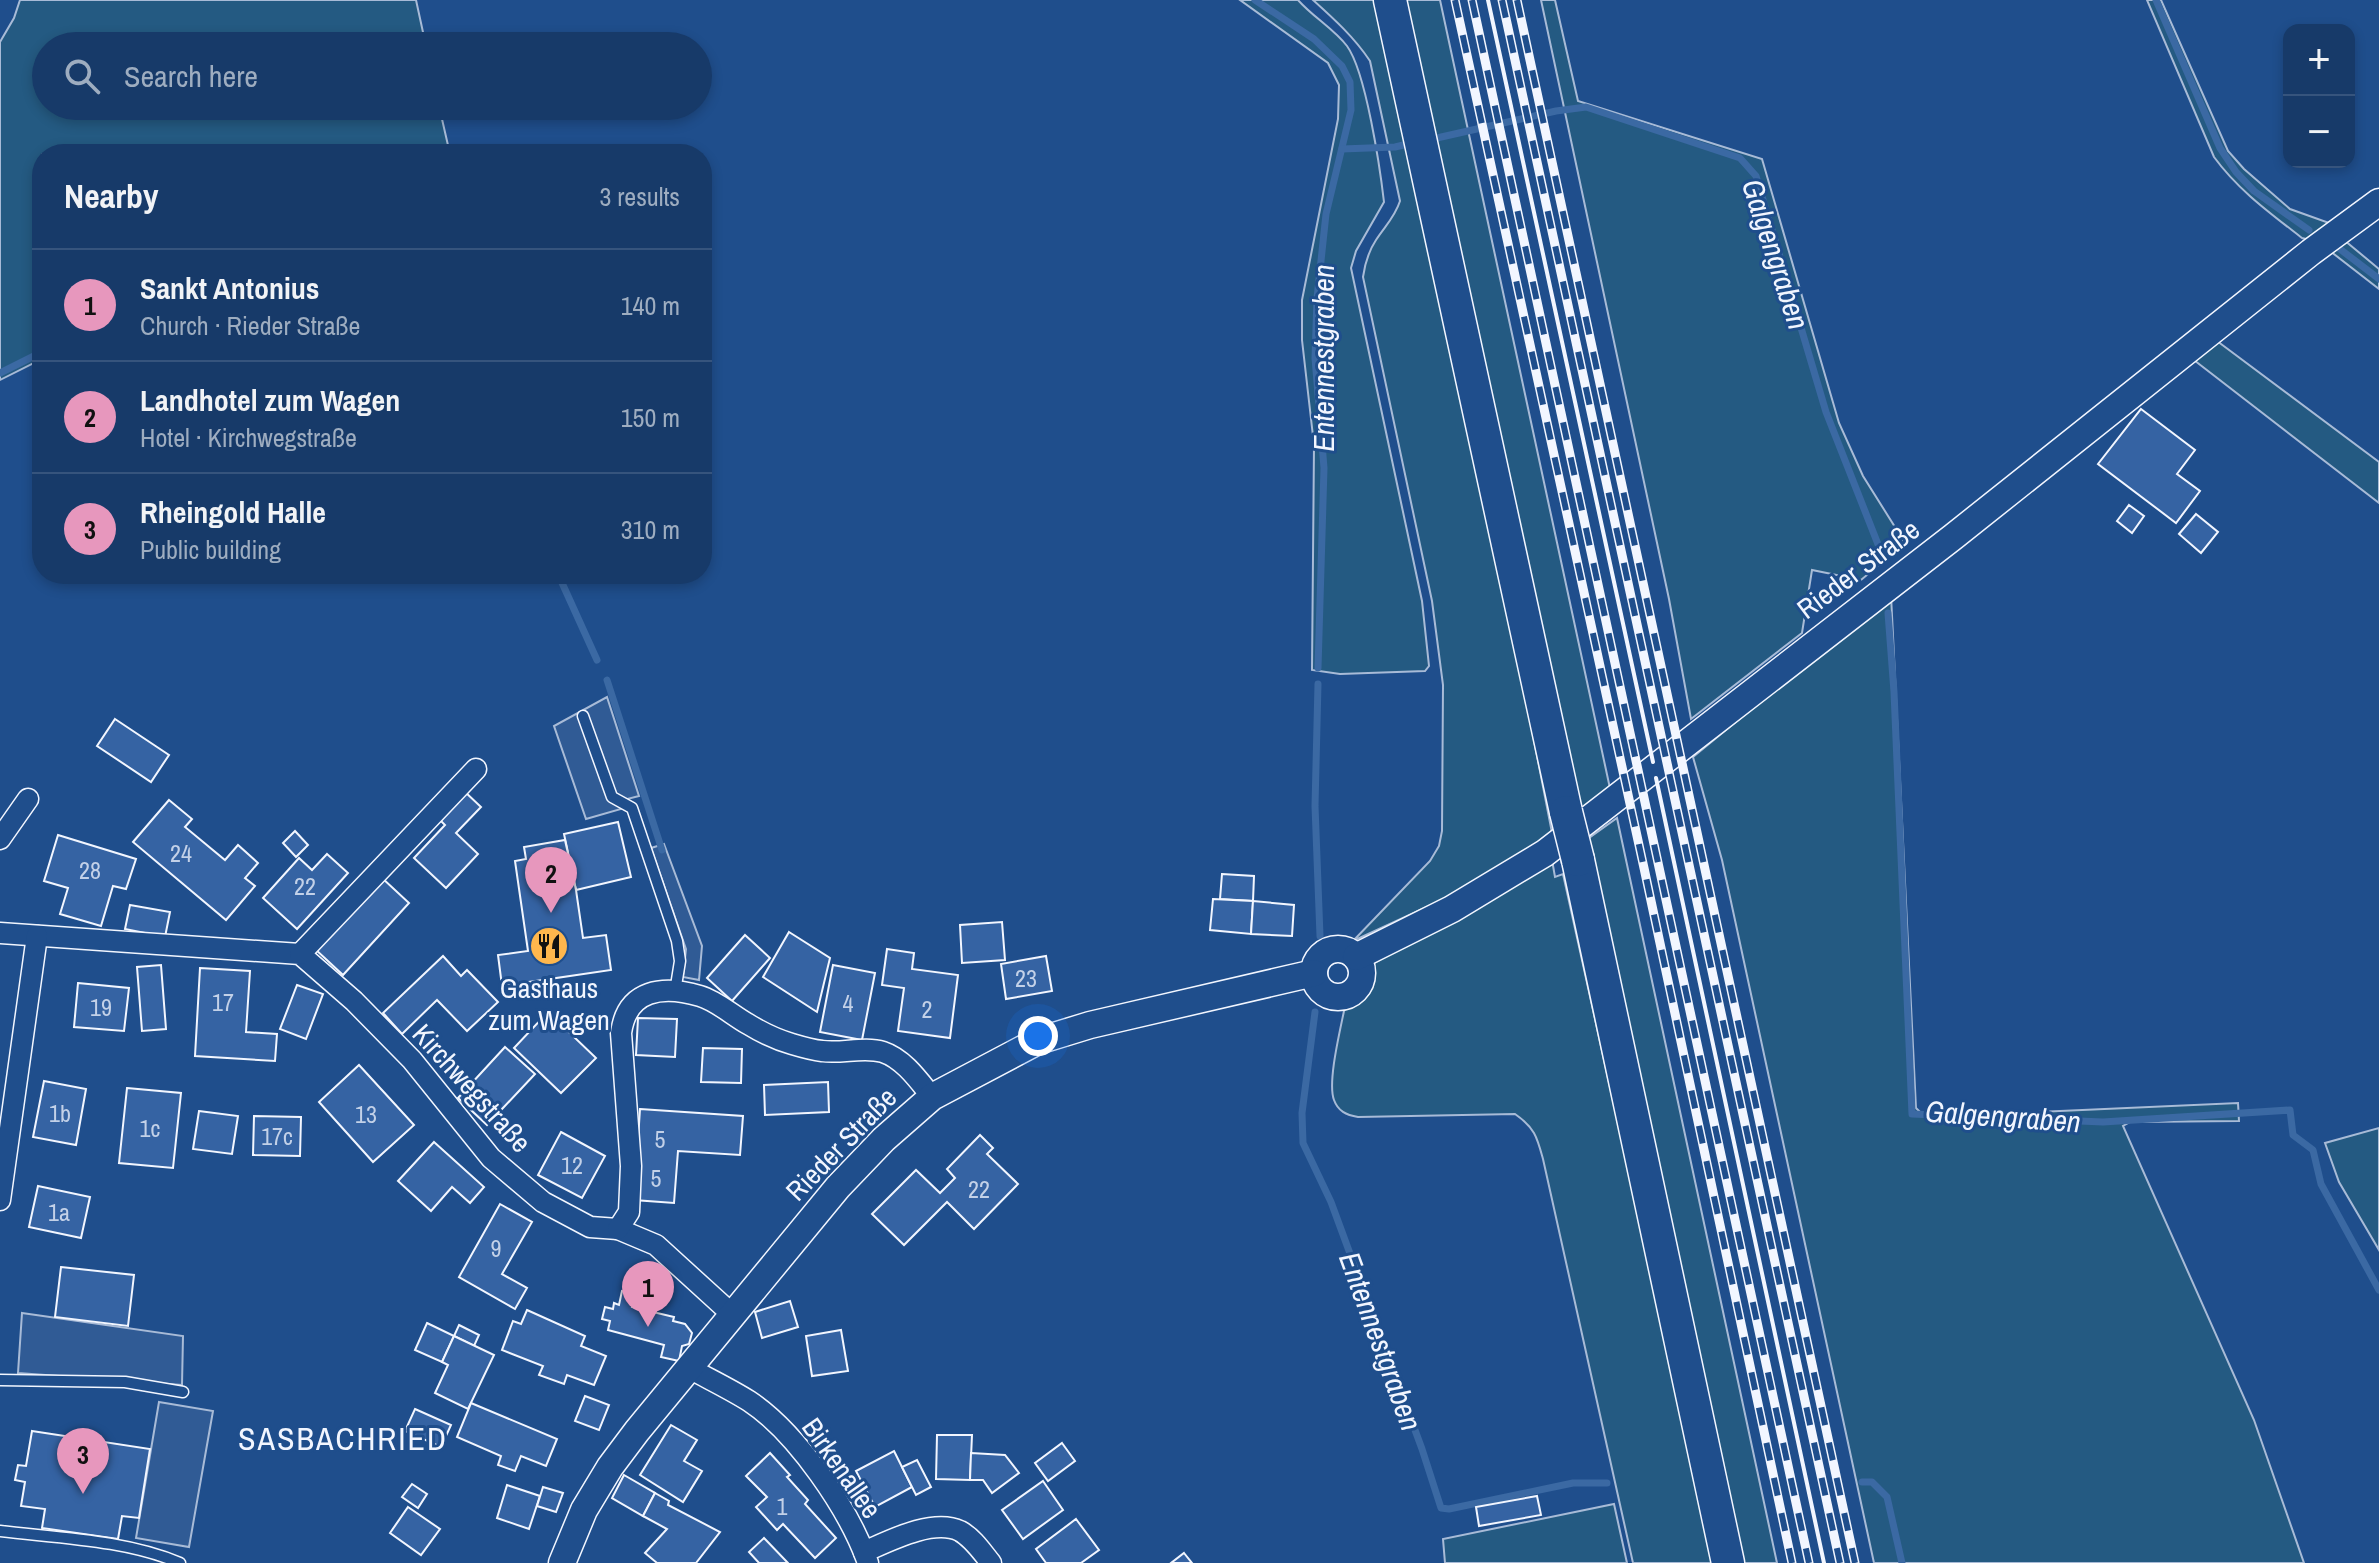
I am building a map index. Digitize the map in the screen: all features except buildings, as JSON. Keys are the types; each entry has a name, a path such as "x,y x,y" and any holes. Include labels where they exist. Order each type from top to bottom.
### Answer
{"main road":[{"path":"1390,0 1728,1563"}],"street":[{"name":"Rieder Straße","path":"562,1563 584,1510 610,1467 838,1187 884,1139 932,1097 1038,1041 1090,1025 1314,973 1319,959 1330,951 1344,950 1356,957 1452,909 1545,853 1953,537 2311,252 2379,202"},
{"path":"0,933 300,954 476,769"},
{"path":"0,839 28,799"},
{"path":"0,1200 5,1120 37,936"},
{"name":"Kirchwegstraße","path":"300,954 354,1001 412,1060 491,1158 543,1202 590,1227 618,1229 656,1245 734,1316"},
{"path":"1314,973 1315,980 1325,993 1332,996 1348,994 1360,983 1362,975 1356,957"},
{"path":"618,1229 629,1212 631,1166 621,1033 628,1007 648,993 675,992 702,996 749,1025 789,1044 823,1052 883,1052 904,1065 932,1097"},
{"name":"Birkenallee","path":"689,1368 749,1401 789,1436 836,1499 866,1557 908,1533 940,1528 960,1531 977,1545 991,1563"}],"lane":[{"path":"583,716 612,797 632,808 677,941 680,961 675,992"},
{"path":"0,1380 125,1382 183,1392"},
{"path":"0,1531 132,1548 180,1563"}],"shaded area":[{"path":"20,0 416,0 423,32 32,32 32,120 442,120 448,144 32,144 32,364 0,380 0,42"},
{"path":"1240,0 1298,0 1347,46 1360,77 1371,121 1384,202 1356,251 1351,268 1422,601 1429,666 1425,671 1340,674 1312,670 1314,445 1302,340 1302,300 1338,119 1339,85 1328,63"},
{"path":"1313,0 1375,0 1524,689 1553,838 1481,882 1353,941 1430,861 1439,846 1442,831 1443,685 1432,601 1363,277 1371,249 1400,201 1370,61 1336,21"},
{"path":"1404,0 1440,0 1611,793 1582,812"},
{"path":"1541,0 1555,0 1578,101 1762,159 1839,423 1863,476 1905,543 1861,580 1812,570 1802,633 1691,719 1669,599"},
{"path":"2147,0 2161,0 2228,151 2290,209 2332,224 2310,240 2302,238 2223,169 2214,157"},
{"path":"2344,240 2379,269 2379,289 2330,251"},
{"path":"2213,338 2379,462 2379,503 2190,357"},
{"path":"1891,595 1916,1108 1925,1117 2238,1103 2239,1121 2130,1122 2123,1126 2254,1420 2304,1563 1874,1563 1722,860 1693,757"},
{"path":"607,697 639,796 627,799 621,809 586,819 554,726"},
{"path":"1617,818 1777,1563 1741,1563 1670,1236 1589,838"},
{"path":"664,844 702,946 699,980 683,977 686,949 651,848"},
{"path":"1552,860 1555,877 1563,874 1712,1563 1633,1563 1543,1159 1531,1129 1515,1114 1358,1117 1343,1112 1332,1092 1333,1068 1345,1006 1366,991 1371,965"},
{"path":"2379,1128 2379,1250 2339,1182 2325,1143"},
{"path":"22,1313 183,1336 182,1385 18,1373"},
{"path":"159,1402 213,1411 189,1547 136,1538"},
{"path":"1614,1504 1627,1563 1445,1563 1443,1539"}],"waterway":[{"name":"Entennestgraben","path":"1255,0 1314,39 1342,66 1350,82 1351,110 1326,214 1317,298 1315,358 1324,468 1318,668"},
{"path":"2156,0 2220,148 2254,191 2309,230"},
{"name":"Galgengraben","path":"1428,140 1586,107 1740,158 1756,176 1826,412 1883,557"},
{"name":"Galgengraben","path":"1342,149 1395,147 1412,143"},
{"path":"2336,246 2379,279"},
{"path":"0,373 32,357"},
{"path":"563,584 597,660"},
{"name":"Galgengraben","path":"1888,613 1912,1114 2103,1122 2290,1110 2293,1135 2313,1150 2321,1184 2379,1290"},
{"path":"607,680 662,850"},
{"name":"Entennestgraben","path":"1318,684 1315,806 1320,936"},
{"name":"Entennestgraben","path":"1315,1012 1302,1113 1303,1143 1331,1202 1441,1508 1449,1509 1573,1483 1607,1483"},
{"name":"Entennestgraben","path":"1862,1482 1872,1482 1887,1497 1902,1563"}],"railway":[{"path":"1455,0 1792,1563"},
{"path":"1472,0 1809,1563"},
{"path":"1502,0 1840,1563"},
{"path":"1517,0 1855,1563"}],"wall":[{"path":"1488,0 1653,762"},
{"path":"1656,778 1824,1563"}],"place":[{"name":"Landhotel zum Wagen","path":"551,913"},
{"name":"Gasthaus zum Wagen","path":"549,946"},
{"name":"Sankt Antonius","path":"648,1327"},
{"name":"Rheingold Halle","path":"83,1494"}],"district":[{"name":"SASBACHRIED","path":"343,1438"}]}
